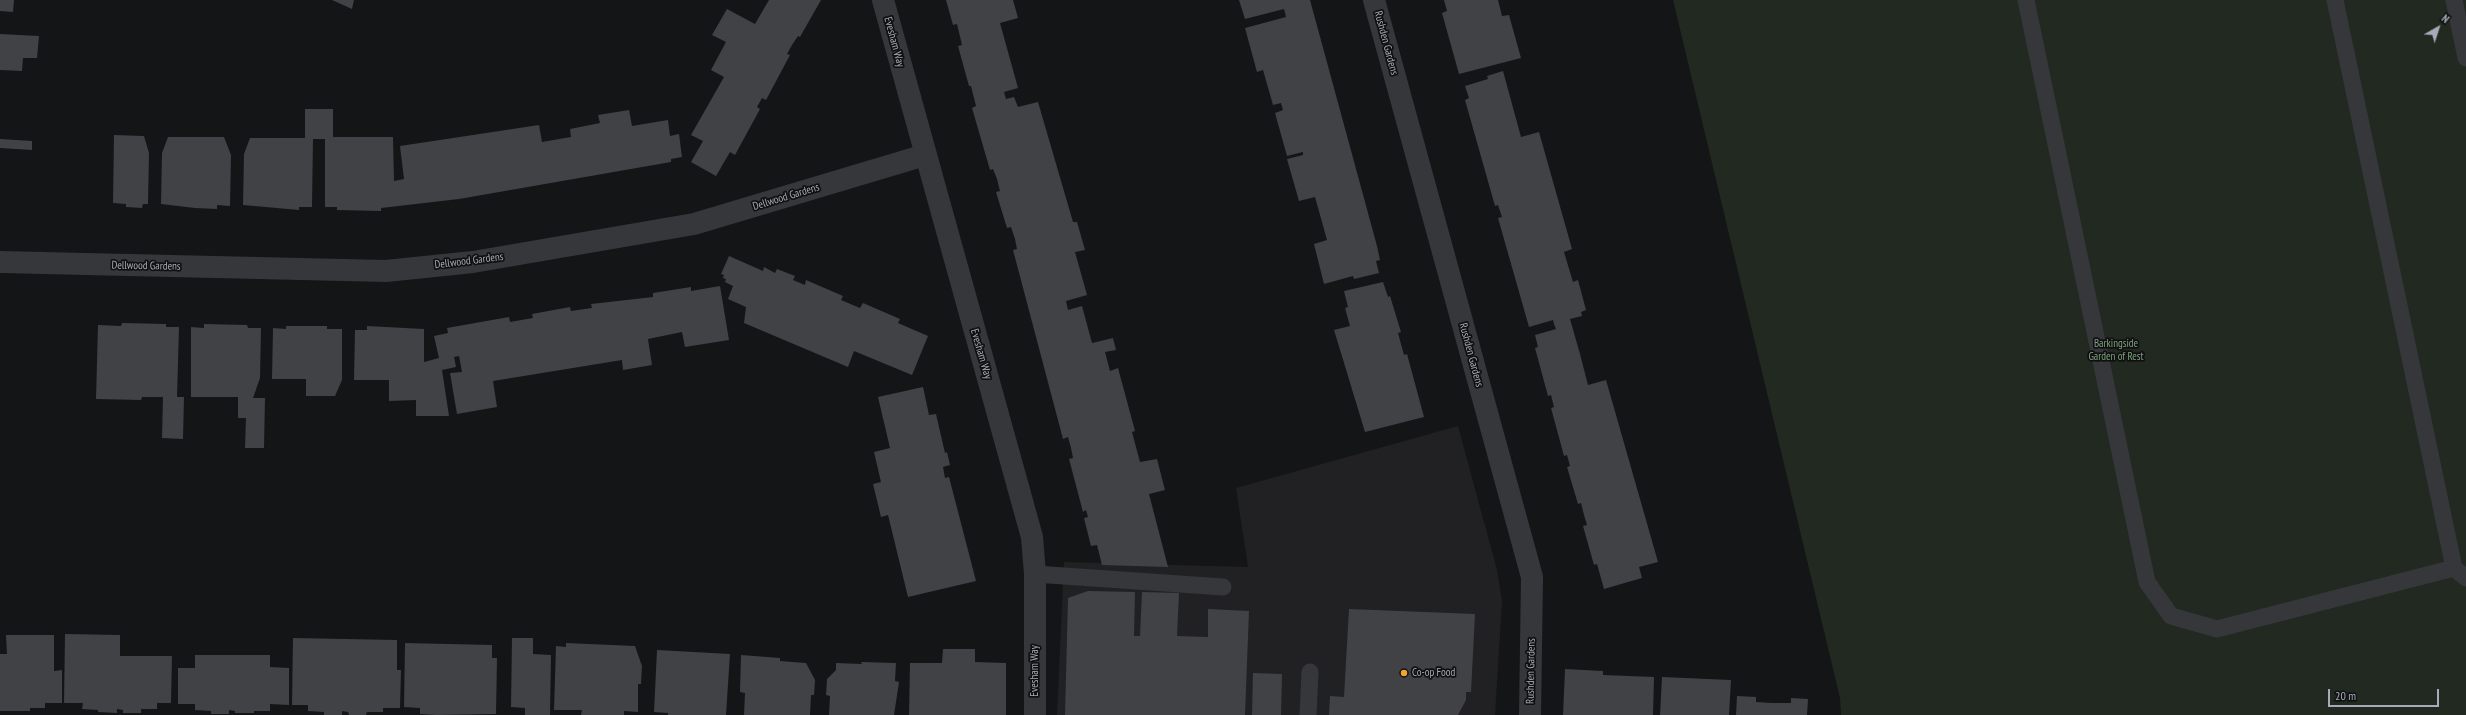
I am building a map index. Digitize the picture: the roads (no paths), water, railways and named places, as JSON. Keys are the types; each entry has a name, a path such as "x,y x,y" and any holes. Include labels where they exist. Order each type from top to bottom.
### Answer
{"street":[{"name":"Evesham Way","path":"883,0 1032,537 1035,574 1035,715"},
{"name":"Rushden Gardens","path":"1374,0 1532,577 1530,715"},
{"name":"Dellwood Gardens","path":"0,262 386,271 473,262 694,224 925,155"}],"lane":[{"path":"2026,0 2147,582 2171,616 2217,629 2460,573 2335,0"},
{"path":"2454,0 2466,58"},
{"path":"1035,574 1223,587"},
{"path":"1308,715 1310,672"}],"place":[{"name":"Co-op Food","path":"1404,673"}],"park label":[{"name":"Barkingside Garden of Rest","path":"2116,350"}]}
